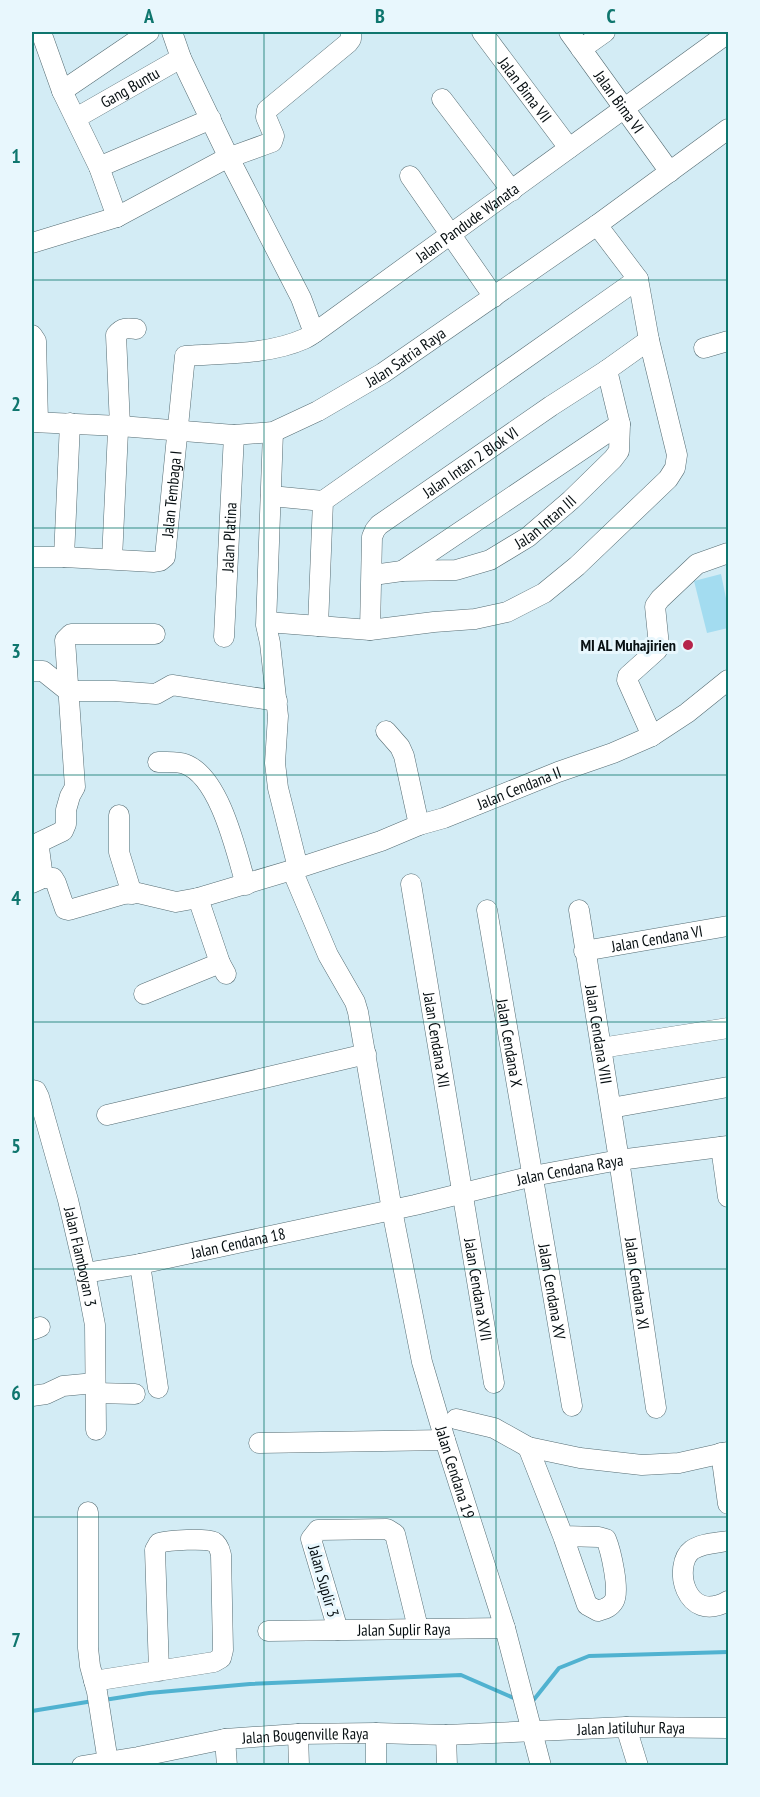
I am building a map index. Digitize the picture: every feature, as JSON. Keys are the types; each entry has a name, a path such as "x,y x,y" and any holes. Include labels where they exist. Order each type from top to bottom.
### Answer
{"street":[{"path":"41,32 62,91 99,167 117,217"},
{"path":"62,91 149,32"},
{"path":"176,32 181,58 301,298 314,333"},
{"path":"32,243 117,217 229,158 272,142 274,136 266,117 267,110 348,43 351,39 351,32"},
{"name":"Jalan Bima VII","path":"482,32 569,148"},
{"name":"Jalan Bima VI","path":"569,32 670,172"},
{"path":"581,49 605,32"},
{"name":"Jalan Pandude Wanata","path":"185,356 252,352 304,339 729,33"},
{"name":"Gang Buntu","path":"76,118 181,58"},
{"path":"442,99 512,191"},
{"path":"99,167 211,119"},
{"name":"Jalan Satria Raya","path":"35,422 234,435 273,432 318,411 384,373 597,225 729,129"},
{"path":"410,176 494,297"},
{"path":"267,622 370,630 475,619 507,612 544,593 659,489 675,468 677,455 649,340 638,279 597,225"},
{"path":"271,496 323,501 638,279"},
{"path":"32,557 112,559 120,426 117,335 120,330 136,329"},
{"path":"32,336 36,341 35,422"},
{"name":"Jalan Intan 2 Blok VI","path":"370,630 373,575 372,537 379,525 649,340"},
{"path":"704,348 729,341"},
{"name":"Jalan Tembaga I","path":"112,559 154,562 165,557 185,356"},
{"name":"Jalan Intan III","path":"373,575 402,571 456,570 490,560 528,537 571,500 613,459 619,450 620,424 607,370"},
{"path":"64,557 70,423"},
{"path":"402,571 620,424"},
{"name":"Jalan Cendana 19","path":"273,432 267,622 278,716 274,763 278,788 295,869 328,955 355,1002 392,1210 423,1362 505,1628 541,1766"},
{"name":"Jalan Platina","path":"224,637 234,435"},
{"path":"318,626 323,501"},
{"path":"652,736 627,680 628,676 660,646 655,606 660,598 697,564 729,553"},
{"path":"119,815 119,852 132,894 124,894 69,910 65,909 53,878 37,881 40,842 63,831 69,796 75,787 64,640 71,634 155,634"},
{"path":"32,670 43,671 68,691 156,694 172,685 276,701"},
{"name":"Jalan Cendana II","path":"132,894 148,895 176,902 198,898 246,885 381,841 652,736 729,681"},
{"path":"386,731 400,747 404,756 419,825"},
{"path":"158,762 185,763 200,772 211,787 219,801 246,885"},
{"name":"Jalan Cendana XII","path":"411,884 462,1195"},
{"path":"144,994 223,968 198,898"},
{"name":"Jalan Cendana VIII","path":"579,909 619,1160"},
{"name":"Jalan Cendana X","path":"487,910 533,1176"},
{"name":"Jalan Cendana VI","path":"585,951 729,926"},
{"path":"601,1048 729,1028"},
{"path":"106,1114 366,1054"},
{"path":"610,1108 729,1087"},
{"name":"Jalan Flamboyan 3","path":"32,1090 36,1091 39,1097 68,1200 95,1325 96,1430"},
{"path":"725,1146 729,1197"},
{"name":"Jalan Cendana Raya","path":"416,1205 533,1176 619,1160 725,1146"},
{"name":"Jalan Cendana XI","path":"619,1160 656,1408"},
{"name":"Jalan Cendana XV","path":"533,1176 572,1406"},
{"name":"Jalan Cendana XVII","path":"462,1195 494,1383"},
{"name":"Jalan Cendana 18","path":"85,1273 140,1264 416,1205"},
{"path":"140,1264 158,1388"},
{"path":"32,1396 46,1394 63,1386 135,1394"},
{"path":"456,1419 494,1428 528,1447 580,1458 642,1465 679,1462 725,1452 729,1504"},
{"path":"259,1443 446,1440"},
{"path":"528,1447 563,1536"},
{"path":"88,1512 88,1648 108,1762"},
{"name":"Jalan Suplir 3","path":"338,1630 311,1539 318,1530 387,1529 394,1534 418,1628"},
{"path":"97,1693 159,1671 214,1662 221,1658 223,1650 221,1556 220,1548 214,1542 165,1541 159,1543 155,1550 159,1671"},
{"path":"729,1541 701,1545 690,1552 683,1563 688,1596 692,1600 708,1607 720,1606 729,1601"},
{"name":"Jalan Suplir Raya","path":"268,1631 505,1628"},
{"path":"626,1727 638,1766"},
{"name":"Jalan Jatiluhur Raya","path":"533,1731 626,1727 729,1728"},
{"name":"Jalan Bougenville Raya","path":"82,1766 138,1761 225,1739 298,1734 446,1735 533,1731"},
{"path":"376,1733 376,1766"},
{"path":"298,1734 299,1766"},
{"path":"446,1735 447,1766"},
{"path":"225,1739 227,1766"}],"shaded area":[{"path":"721,574 728,608 728,628 707,633 694,581"}],"waterway":[{"path":"532,1702 559,1668 589,1656 728,1652"},
{"path":"104,1700 149,1693 250,1684 461,1675 516,1699"},
{"path":"32,1711 93,1701"}],"place":[{"name":"MI AL Muhajirien","path":"688,645"}]}
